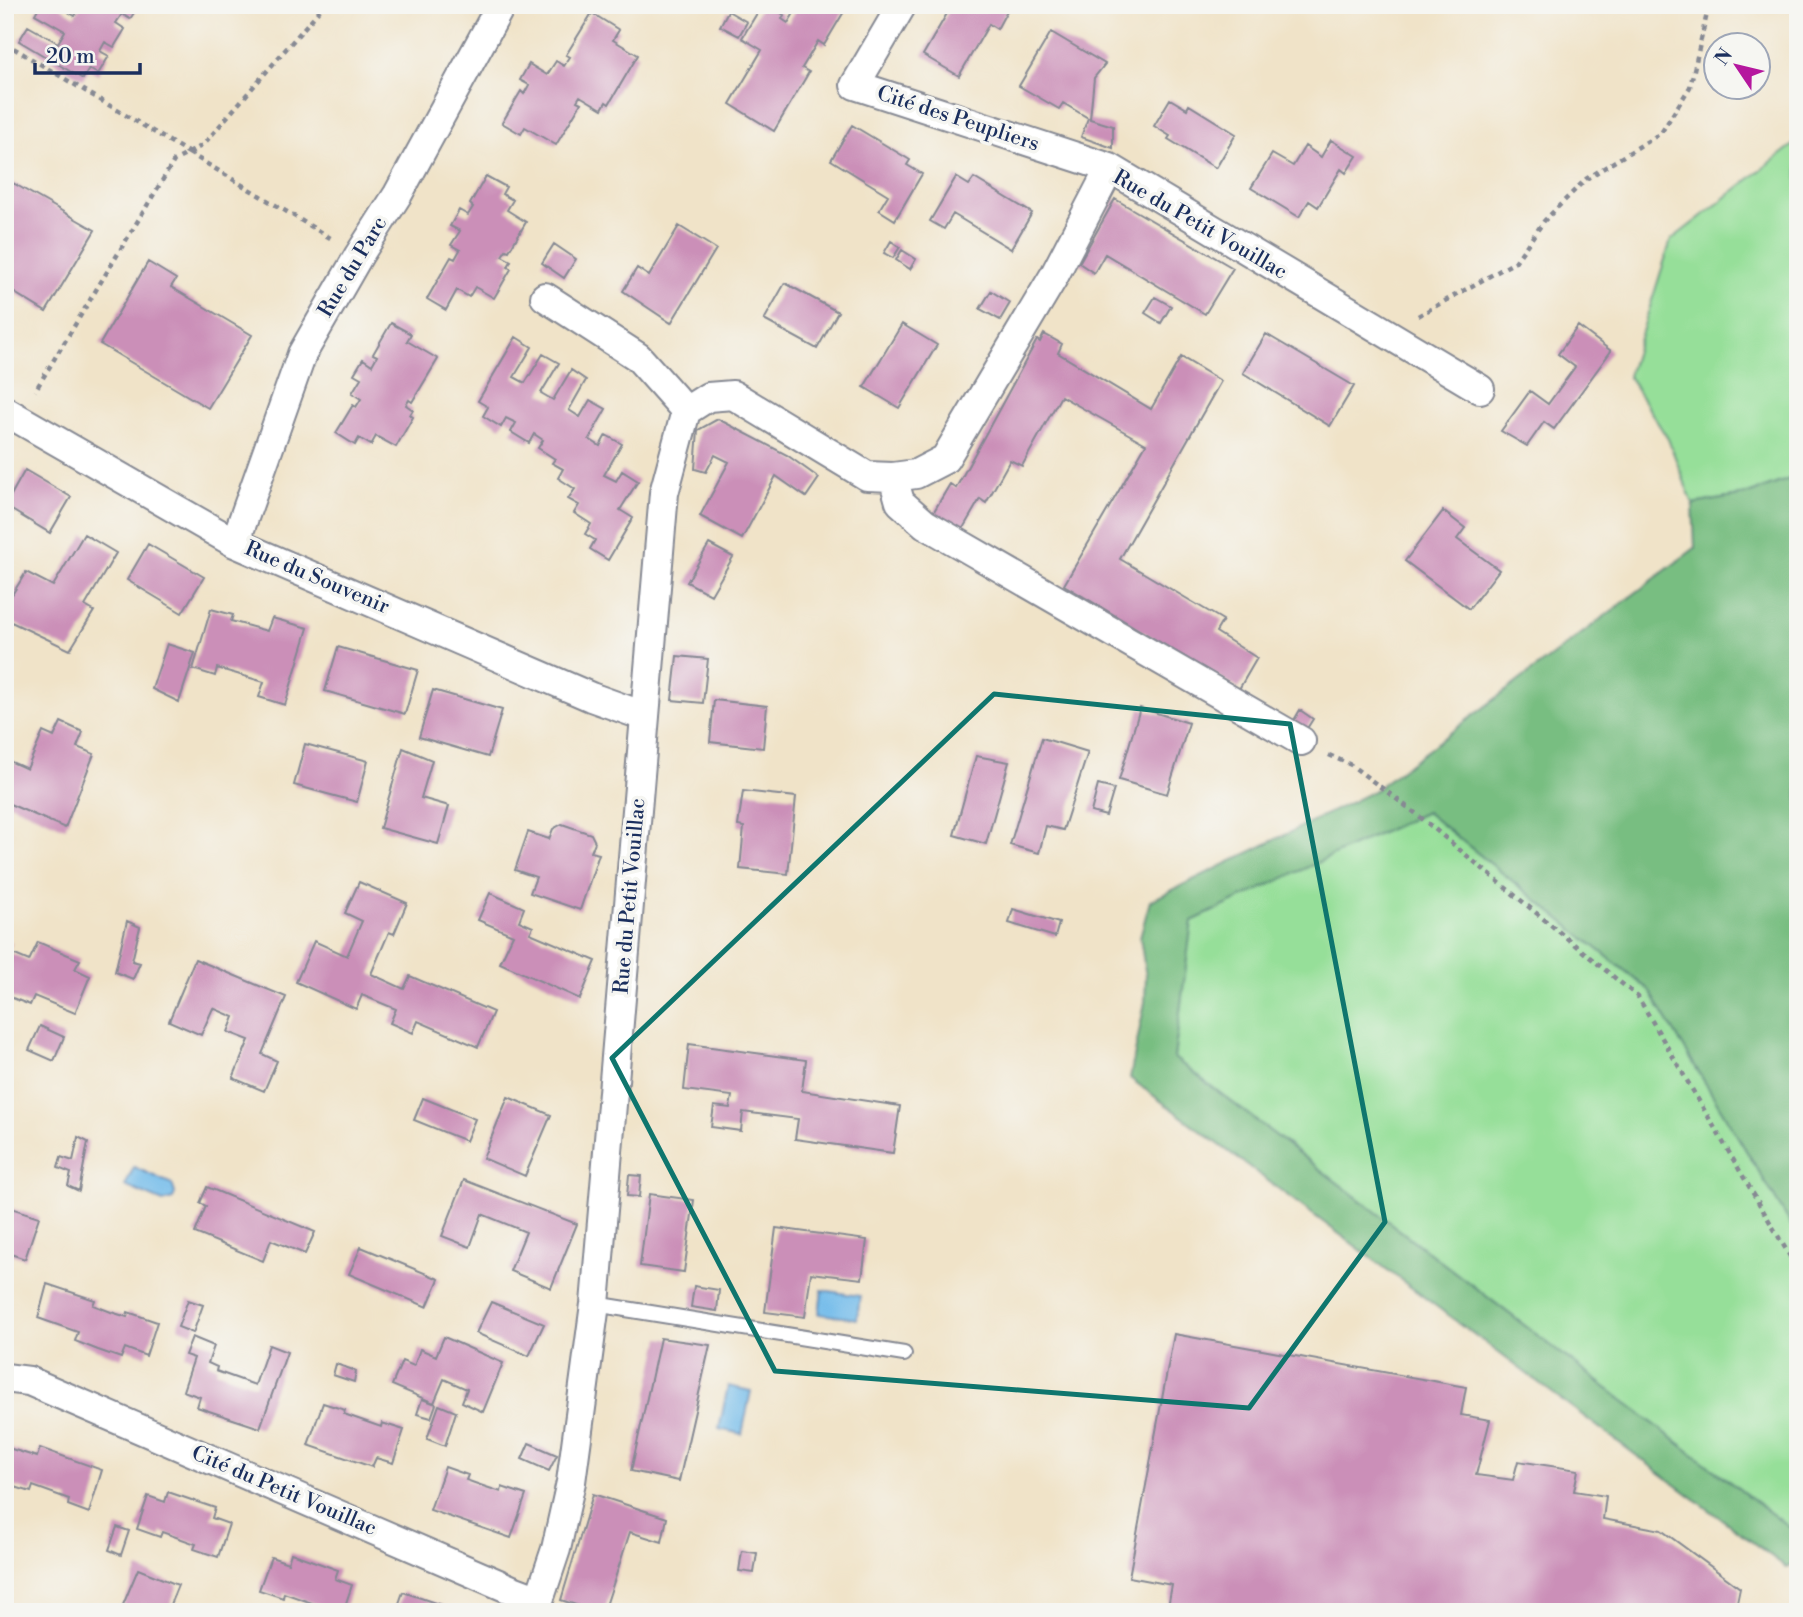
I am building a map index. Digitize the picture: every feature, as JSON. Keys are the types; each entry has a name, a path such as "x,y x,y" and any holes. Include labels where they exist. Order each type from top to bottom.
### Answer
{"street":[{"name":"Rue du Parc","path":"235,543 302,354 398,194 501,5"},
{"name":"Cité des Peupliers","path":"902,5 855,85 1110,168"},
{"name":"Rue du Petit Vouillac","path":"537,1606 556,1549 571,1482 595,1304 625,939 643,765 644,716 664,493 686,411 708,397 733,395 867,476 916,474 945,459 1054,276 1110,168 1480,389"},
{"path":"545,297 638,357 686,411"},
{"name":"Rue du Souvenir","path":"12,415 235,543 591,697 644,716"},
{"path":"893,477 900,502 925,524 1301,741"},
{"name":"Cité du Petit Vouillac","path":"17,1379 484,1578 537,1606"}],"lane":[{"path":"595,1304 904,1354"}],"path":[{"path":"12,415 174,161 203,145 324,5"},
{"path":"1387,335 1515,262 1544,221 1586,179 1661,132 1690,87 1709,5"},
{"path":"5,43 359,255"},
{"path":"1301,741 1351,765 1413,812 1638,997 1798,1270"}],"highlighted area":[{"path":"994,694 1290,724 1385,1222 1249,1408 775,1371 612,1058"}],"green space":[{"path":"1798,141 1798,476 1745,495 1693,504 1668,439 1628,376 1671,240"},
{"path":"1798,476 1798,1236 1649,990 1426,812 1192,921 1174,1058 1798,1534 1798,1562 1786,1567 1130,1078 1145,1002 1146,977 1140,937 1150,901 1372,792 1695,548 1693,504 1745,495"},
{"path":"1426,812 1649,990 1798,1236 1798,1534 1174,1058 1191,921"}],"water":[{"path":"134,1167 172,1184 175,1193 173,1199 163,1202 125,1186"},
{"path":"822,1290 860,1296 857,1319 819,1314"},
{"path":"728,1386 751,1391 742,1434 719,1429"}],"building":[{"path":"40,5 57,5 75,16 81,5 139,5 130,19 122,14 116,23 125,29 114,47 105,42 100,51 109,56 98,74 89,69 83,79 19,41 28,26 58,43 65,31 35,14"},
{"path":"762,5 769,5 784,15 782,19 788,23 799,5 848,5 824,45 818,41 802,68 809,72 774,131 730,104 762,50 742,38"},
{"path":"952,5 1010,5 997,29 989,24 959,76 923,55"},
{"path":"728,11 747,22 739,36 720,26"},
{"path":"592,13 619,30 613,40 638,55 609,104 606,102 602,109 580,96 577,101 581,103 556,145 525,127 521,134 502,123 521,91 524,94 529,85 520,80 529,64 547,75 556,61 564,66 570,57 566,55"},
{"path":"1051,32 1105,64 1094,78 1090,119 1113,126 1113,148 1081,137 1088,118 1063,103 1059,109 1019,86"},
{"path":"1170,99 1187,109 1189,105 1236,134 1216,168 1168,139 1170,136 1154,126"},
{"path":"852,125 910,160 907,165 922,174 895,220 879,210 888,195 831,160"},
{"path":"1331,140 1357,156 1346,173 1341,169 1318,207 1309,201 1299,217 1251,188 1272,154 1293,166 1305,146 1321,157"},
{"path":"486,176 506,187 502,194 513,200 507,210 526,222 509,251 506,250 502,256 511,261 508,267 511,269 494,298 475,287 469,297 457,290 446,310 427,299 451,257 455,259 460,250 451,245 460,231 450,226 459,210 468,215 473,207 470,204"},
{"path":"956,177 969,185 974,178 1032,213 1011,249 953,214 944,229 930,221"},
{"path":"13,183 95,230 46,312 5,287 5,189 8,190"},
{"path":"1115,199 1233,268 1205,314 1105,254 1094,273 1079,263"},
{"path":"679,226 716,249 671,323 623,291 637,268 649,276"},
{"path":"891,241 900,247 893,258 884,253"},
{"path":"554,244 576,259 564,278 542,263"},
{"path":"902,250 916,259 910,269 896,260"},
{"path":"148,262 176,279 171,287 252,335 208,408 100,344"},
{"path":"785,283 838,312 817,349 764,320"},
{"path":"991,291 1010,303 1000,320 980,309"},
{"path":"1155,297 1171,306 1161,323 1145,313"},
{"path":"391,323 411,334 407,341 438,359 412,402 409,400 406,405 413,410 410,415 413,417 396,447 376,436 371,445 359,438 355,445 336,433 353,405 356,407 361,399 352,393 361,378 354,374 363,359 372,365 377,356 373,354"},
{"path":"902,324 937,345 899,408 864,387"},
{"path":"1578,326 1611,351 1554,429 1544,422 1527,446 1501,431 1530,391 1548,404 1575,367 1558,354"},
{"path":"1044,334 1062,344 1058,353 1151,409 1181,357 1221,381 1120,559 1223,620 1216,632 1257,658 1239,689 1064,585 1146,444 1061,396 1022,466 1010,460 986,503 980,499 962,530 933,513 950,484 956,488 1037,340 1040,342"},
{"path":"1266,334 1354,386 1330,426 1243,373"},
{"path":"516,337 532,347 514,377 525,383 543,354 559,363 541,393 553,400 571,370 586,380 569,410 580,417 590,400 606,409 589,439 600,446 606,435 622,444 604,475 616,481 622,471 638,481 620,510 633,518 608,560 590,549 595,540 585,534 591,524 574,513 579,505 568,499 575,489 558,478 563,469 552,463 555,459 538,448 543,440 534,434 529,443 511,432 516,423 506,418 501,427 483,416 488,407 478,401"},
{"path":"718,419 787,455 819,478 806,497 776,476 742,539 700,516 729,462 715,455 706,472 695,469 698,430"},
{"path":"25,470 71,497 50,533 5,506"},
{"path":"1443,511 1465,528 1457,539 1499,570 1469,609 1405,561"},
{"path":"84,534 116,553 85,606 94,611 70,650 5,619 5,606 26,572 53,586"},
{"path":"148,544 204,577 182,613 127,580"},
{"path":"709,544 733,557 711,595 687,582"},
{"path":"211,609 233,615 231,621 267,631 272,618 308,628 285,705 259,697 264,682 217,668 215,676 193,669"},
{"path":"167,644 195,653 179,702 152,689"},
{"path":"338,647 418,670 405,714 325,691"},
{"path":"677,656 708,659 703,703 672,700"},
{"path":"433,690 502,710 488,757 419,737"},
{"path":"714,700 767,706 763,748 710,742"},
{"path":"1140,708 1189,723 1167,794 1119,780"},
{"path":"1300,710 1313,719 1306,730 1293,722"},
{"path":"61,722 83,732 77,747 94,754 65,828 5,802 7,760 27,769 43,732 54,737"},
{"path":"1042,738 1088,752 1063,830 1046,826 1039,853 1010,845"},
{"path":"305,744 368,761 357,802 294,785"},
{"path":"403,748 432,760 421,798 449,806 438,844 380,828"},
{"path":"976,756 1009,762 986,844 954,835"},
{"path":"1098,785 1114,789 1106,816 1091,812"},
{"path":"743,791 796,797 788,874 740,869 744,827 738,826"},
{"path":"562,824 591,834 595,842 591,852 599,854 580,910 530,893 536,877 515,870 528,832 549,839 553,829"},
{"path":"359,882 407,903 394,934 389,932 371,974 404,989 410,976 493,1012 478,1047 418,1021 413,1033 390,1023 396,1009 362,995 356,1009 296,982 314,941 347,956 362,921 345,913"},
{"path":"490,893 524,908 519,921 533,927 530,933 596,961 580,999 500,963 513,935 478,920"},
{"path":"1013,909 1059,923 1055,937 1009,923"},
{"path":"127,921 140,927 132,961 140,963 133,979 115,972"},
{"path":"5,940 12,943 8,952 29,961 38,942 80,960 75,969 90,976 75,1013 34,996 30,1005 5,995"},
{"path":"195,959 286,997 262,1054 277,1061 264,1091 233,1078 249,1040 228,1032 234,1017 213,1008 201,1035 169,1021"},
{"path":"40,1026 64,1037 54,1061 29,1050"},
{"path":"689,1044 806,1060 802,1091 900,1106 893,1153 795,1139 798,1119 743,1112 741,1131 711,1127 714,1106 730,1108 732,1096 684,1090"},
{"path":"508,1097 551,1115 525,1176 483,1158"},
{"path":"423,1098 475,1119 466,1141 414,1120"},
{"path":"78,1137 88,1142 79,1191 68,1186 71,1173 58,1168 61,1157 73,1161"},
{"path":"629,1175 641,1176 639,1197 627,1196"},
{"path":"464,1180 577,1224 551,1288 510,1271 526,1232 482,1214 470,1247 442,1236"},
{"path":"207,1187 315,1232 305,1254 271,1240 263,1261 195,1233 206,1206 200,1203"},
{"path":"649,1194 694,1200 684,1272 640,1266"},
{"path":"5,1206 39,1217 25,1259 5,1252"},
{"path":"776,1228 867,1240 862,1279 811,1273 805,1317 765,1312"},
{"path":"361,1247 439,1279 427,1307 349,1274"},
{"path":"47,1284 95,1300 93,1305 111,1312 127,1317 128,1312 157,1322 146,1356 125,1348 121,1358 98,1350 75,1341 78,1332 38,1318"},
{"path":"694,1286 719,1290 717,1311 691,1307"},
{"path":"188,1300 203,1305 193,1333 178,1327"},
{"path":"491,1302 544,1324 529,1356 476,1333"},
{"path":"1174,1334 1466,1387 1461,1415 1490,1420 1476,1475 1513,1480 1518,1461 1578,1470 1574,1491 1606,1496 1603,1519 1661,1530 1740,1588 1735,1612 1167,1612 1172,1585 1129,1577"},
{"path":"192,1337 214,1346 208,1363 217,1367 216,1371 255,1385 269,1345 287,1352 260,1428 197,1407 200,1397 183,1391 194,1358 185,1355"},
{"path":"444,1337 503,1363 483,1412 462,1402 467,1389 444,1379 434,1403 392,1385 402,1361 414,1366 420,1349 436,1356"},
{"path":"660,1338 710,1345 679,1481 631,1471"},
{"path":"336,1364 356,1371 354,1382 333,1375"},
{"path":"422,1399 436,1404 431,1418 417,1414"},
{"path":"323,1403 345,1410 344,1414 381,1427 382,1423 404,1430 393,1463 376,1458 372,1467 308,1445"},
{"path":"439,1405 456,1412 445,1446 427,1439"},
{"path":"529,1443 557,1455 549,1471 522,1459"},
{"path":"5,1447 37,1457 40,1448 102,1470 89,1513 68,1505 69,1499 33,1486 31,1492 5,1484"},
{"path":"445,1467 468,1475 466,1480 483,1486 501,1492 502,1487 526,1495 511,1538 430,1510"},
{"path":"168,1492 215,1508 212,1518 229,1524 218,1557 194,1549 196,1544 162,1532 160,1537 137,1529 148,1496 165,1502"},
{"path":"593,1494 667,1518 662,1542 630,1532 604,1612 561,1600"},
{"path":"117,1527 129,1531 121,1555 109,1550"},
{"path":"742,1551 757,1553 754,1573 739,1571"},
{"path":"291,1553 338,1570 335,1579 352,1585 343,1612 322,1612 316,1610 318,1605 284,1593 283,1598 259,1590 271,1557 288,1563"},
{"path":"138,1569 178,1585 167,1612 120,1612"},
{"path":"403,1592 459,1611 459,1612 396,1612"}]}
